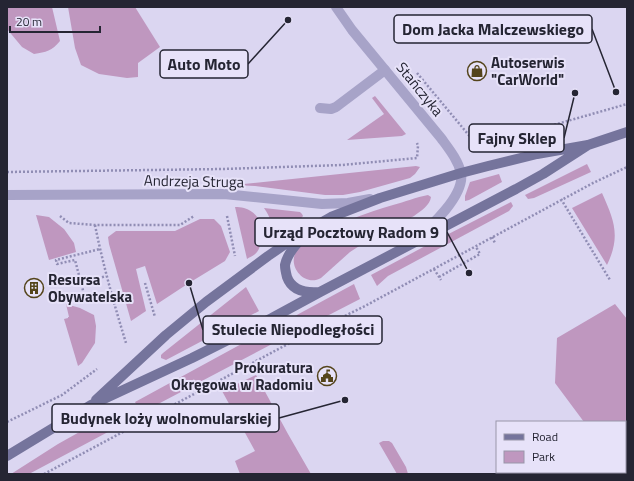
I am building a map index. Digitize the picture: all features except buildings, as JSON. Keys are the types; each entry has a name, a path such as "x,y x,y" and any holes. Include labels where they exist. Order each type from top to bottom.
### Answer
{"street":[{"name":"Stańczyka","path":"336,7 352,30 451,152 461,173"},
{"path":"320,108 331,109 336,107 385,70"},
{"path":"91,405 166,335 206,302 294,238 331,217 380,198 461,173 537,154 588,146 627,132"},
{"path":"7,456 91,405 199,355 272,318 516,189 588,146"},
{"path":"405,247 443,213 460,188 461,173"},
{"name":"Andrzeja Struga","path":"7,195 224,194 334,204 380,198"},
{"path":"311,228 288,256 285,264 285,271 292,286 303,291 320,292"}],"path":[{"path":"412,67 478,145 484,144"},
{"path":"502,139 627,104"},
{"path":"7,172 223,169 342,165 417,158"},
{"path":"44,474 286,345 365,306 593,183 627,167"},
{"path":"561,200 610,280"},
{"path":"59,215 69,223 95,225 180,225 200,212"},
{"path":"257,264 267,242 268,234 265,220"},
{"path":"95,225 106,276 127,345"},
{"path":"492,237 495,242"},
{"path":"439,277 480,254 476,247"},
{"path":"85,298 80,283 76,260 57,264 56,260 100,249"},
{"path":"434,269 441,280"},
{"path":"80,283 106,276"},
{"path":"145,283 157,323"}],"green space":[{"path":"7,7 52,7 60,41 54,47 42,53 34,54 22,47 7,29"},
{"path":"68,7 135,7 160,47 138,63 138,77 127,78 99,74 81,65 75,48"},
{"path":"375,96 406,134 402,136 347,140 384,114 372,98"},
{"path":"587,164 591,172 534,198 528,199 525,195"},
{"path":"416,166 420,167 410,178 360,192 343,195 325,195 255,186 234,185"},
{"path":"499,174 502,182 465,201 465,196 470,182"},
{"path":"602,193 613,220 615,237 614,245 607,265 572,208"},
{"path":"428,195 431,197 425,208 414,216 367,241 350,252 321,278 308,280 298,273 294,261 298,249 325,231 363,215"},
{"path":"511,202 513,206 509,211 388,276 377,286 371,275"},
{"path":"235,207 241,207 254,213 262,227 262,238 258,250 247,259"},
{"path":"264,208 300,212 303,216 299,221 273,240 272,223"},
{"path":"36,215 49,217 64,229 74,243 76,252 49,260"},
{"path":"200,219 214,219 221,226 230,252 225,261 157,304 145,266 136,269 146,311 131,321 108,237 116,231 175,231"},
{"path":"354,284 360,299 292,334 287,333 282,323"},
{"path":"246,287 259,311 166,360 161,358 163,353"},
{"path":"66,304 80,308 94,315 96,326 95,343 82,363 78,366 64,319 69,317"},
{"path":"615,304 627,319 627,474 622,473 626,473 626,421 583,421 555,383 557,338"},
{"path":"267,330 273,340 272,344 141,413 135,402"},
{"path":"256,375 311,474 240,474 235,461 255,451 222,391"},
{"path":"117,411 123,424 29,474 11,474 58,444"},
{"path":"389,441 392,443 406,467 408,474 397,474 379,443"}],"place":[{"name":"Auto Moto","path":"288,20"},
{"name":"Autoserwis \"CarWorld\"","path":"477,71"},
{"name":"Dom Jacka Malczewskiego","path":"616,92"},
{"name":"Fajny Sklep","path":"575,93"},
{"name":"Urząd Pocztowy Radom 9","path":"469,273"},
{"name":"Stulecie Niepodległości","path":"189,283"},
{"name":"Resursa Obywatelska","path":"34,288"},
{"name":"Prokuratura Okręgowa w Radomiu","path":"327,376"},
{"name":"Budynek loży wolnomularskiej","path":"345,400"}]}
